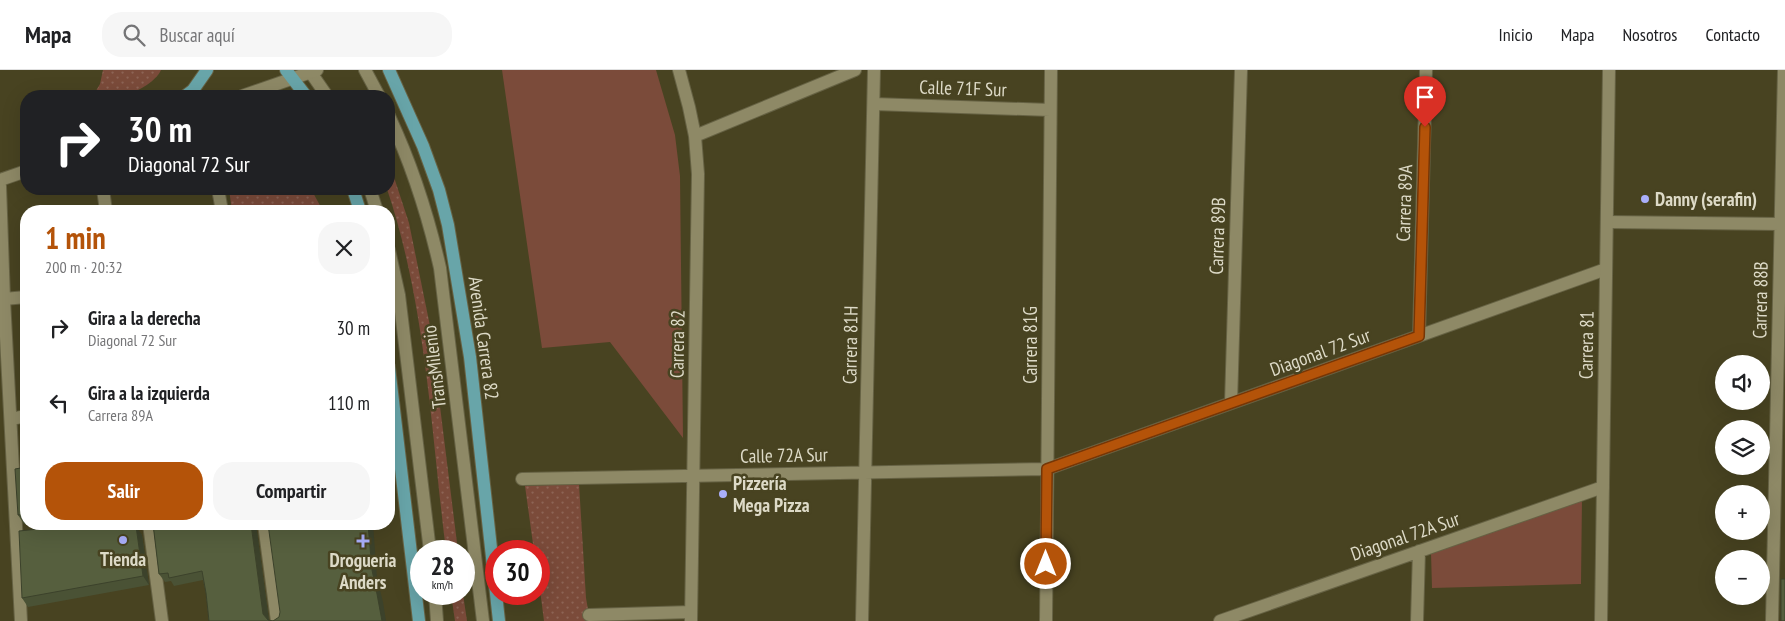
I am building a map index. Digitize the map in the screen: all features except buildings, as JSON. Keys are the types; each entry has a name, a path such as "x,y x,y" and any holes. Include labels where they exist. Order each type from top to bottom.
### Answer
{"main road":[{"path":"193,90 207,70"},
{"name":"Avenida Carrera 82","path":"389,70 423,146 439,190 448,225 467,339 499,621"},
{"path":"290,74 302,90"},
{"path":"395,418 419,621"}],"street":[{"path":"365,70 376,90"},
{"name":"Carrera 82","path":"679,70 695,136 698,174 691,617"},
{"path":"695,136 855,70"},
{"name":"Carrera 81H","path":"862,621 874,70"},
{"name":"Carrera 81G","path":"1046,621 1051,70"},
{"name":"Carrera 89B","path":"1231,403 1242,70"},
{"name":"Carrera 89A","path":"1419,336 1426,70"},
{"name":"Carrera 81","path":"1601,621 1609,70"},
{"name":"Carrera 88B","path":"1772,621 1781,388 1784,70"},
{"path":"255,90 290,74 312,71 323,90"},
{"name":"Calle 71F Sur","path":"874,104 1050,110"},
{"name":"TransMilenio","path":"395,131 417,184 440,268 483,621"},
{"path":"0,180 20,173"},
{"path":"0,186 4,299 4,381 10,419 20,523"},
{"path":"1607,222 1783,224"},
{"name":"Diagonal 72 Sur","path":"1047,469 1606,270"},
{"name":"TransMilenio","path":"395,277 399,295 429,540"},
{"path":"4,299 20,298"},
{"path":"10,419 20,417"},
{"name":"Calle 72A Sur","path":"522,479 1047,469"},
{"name":"Diagonal 72A Sur","path":"1227,620 1603,487"},
{"path":"21,530 21,621"},
{"path":"150,530 162,621"},
{"path":"265,530 277,621"},
{"path":"1417,621 1419,551"},
{"path":"436,605 437,621"},
{"path":"589,615 691,617"}],"shaded area":[{"path":"103,70 161,70 150,83 138,90 96,90"},
{"path":"502,70 656,70 675,135 680,176 683,438 610,342 542,348"},
{"path":"395,180 409,223 430,326 457,540 445,540 426,368 411,277 395,216 395,205 392,205 389,195 395,195"},
{"path":"230,195 314,195 320,205 231,205"},
{"path":"579,484 586,598 590,621 544,621 542,605 550,605 550,540 532,540 525,486"},
{"path":"1582,498 1581,584 1432,588 1431,553"},
{"path":"453,605 465,605 467,621 455,621"}],"place":[{"name":"Danny (serafin)","path":"1645,199"},
{"name":"Pizzería Mega Pizza","path":"723,494"},
{"name":"Tienda","path":"123,540"},
{"name":"Drogueria Anders","path":"363,541"}],"route":[{"path":"1046,564 1047,469 1419,336 1425,127"}]}
